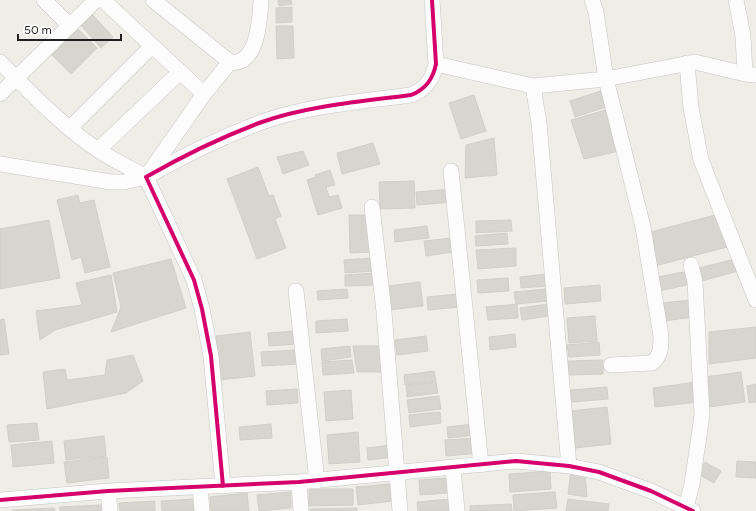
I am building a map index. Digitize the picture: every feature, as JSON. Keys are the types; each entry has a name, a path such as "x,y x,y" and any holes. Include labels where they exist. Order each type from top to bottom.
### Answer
{"street":[{"path":"44,0 70,26"},
{"path":"0,94 96,0"},
{"path":"103,0 204,94"},
{"path":"153,0 230,62 237,63 250,52 260,26 261,0"},
{"path":"0,164 111,182 124,182 146,177 173,161 262,122 317,109 411,95 422,90 430,81 436,64 432,0"},
{"path":"592,0 596,12 606,79 643,227 661,336 661,352 657,359 652,363 610,365"},
{"path":"436,64 533,86 606,79 687,64 705,64 751,74 742,36 736,0"},
{"path":"70,128 152,46"},
{"path":"0,62 16,79 70,128 98,150 146,177 194,280 202,309 211,356 223,486"},
{"path":"146,177 204,94 230,62"},
{"path":"687,64 691,108 701,160 756,300"},
{"path":"98,150 180,72"},
{"path":"533,86 539,123 569,466"},
{"path":"451,171 481,465"},
{"path":"372,207 384,312 400,511"},
{"path":"2,503 108,491 200,488 317,481 516,462 569,466 599,472 651,491 689,509 702,414 695,282 691,265"},
{"path":"296,291 317,481"},
{"path":"453,469 457,511"},
{"path":"299,482 301,511"},
{"path":"200,488 202,511"},
{"path":"108,491 110,511"}],"building":[{"path":"278,0 291,0 292,4 279,6"},
{"path":"292,7 292,22 276,23 276,8"},
{"path":"91,13 113,37 101,48 79,23"},
{"path":"276,26 293,26 294,58 277,59"},
{"path":"76,27 97,48 71,74 50,53"},
{"path":"604,90 609,106 575,117 570,101"},
{"path":"474,95 486,131 461,139 449,103"},
{"path":"609,109 619,151 584,159 571,120"},
{"path":"494,138 497,175 465,178 466,145"},
{"path":"373,143 380,164 342,174 337,153"},
{"path":"303,151 309,165 283,174 277,157"},
{"path":"258,167 269,196 273,195 281,216 275,219 286,248 257,259 227,179"},
{"path":"330,170 335,185 326,187 329,197 338,195 342,208 318,215 307,180 316,177 315,175"},
{"path":"414,181 415,208 380,209 379,182"},
{"path":"452,189 453,202 417,205 416,192"},
{"path":"78,195 80,203 94,200 110,267 85,273 81,257 72,260 57,200"},
{"path":"719,214 727,247 655,266 647,233"},
{"path":"349,215 371,215 373,252 350,253"},
{"path":"49,220 60,278 0,289 0,229"},
{"path":"511,220 512,231 476,233 476,221"},
{"path":"427,226 429,238 395,242 394,230"},
{"path":"507,233 508,244 476,246 475,236"},
{"path":"452,238 453,252 426,256 424,241"},
{"path":"516,248 516,266 478,269 476,250"},
{"path":"373,258 374,271 345,273 344,260"},
{"path":"171,259 186,308 111,332 121,307 113,273"},
{"path":"735,259 738,271 702,281 699,268"},
{"path":"689,271 691,284 659,291 657,277"},
{"path":"373,273 374,285 345,286 345,275"},
{"path":"547,274 548,286 521,288 520,277"},
{"path":"111,275 117,312 55,330 40,340 36,311 82,305 76,283"},
{"path":"508,278 509,291 478,293 477,280"},
{"path":"420,282 423,306 389,310 387,286"},
{"path":"600,285 601,301 565,304 564,288"},
{"path":"347,289 348,298 318,300 317,291"},
{"path":"546,289 548,301 516,304 514,292"},
{"path":"458,294 460,307 428,310 427,297"},
{"path":"692,300 694,317 663,321 660,303"},
{"path":"517,304 518,318 488,320 486,307"},
{"path":"548,304 549,316 522,320 520,308"},
{"path":"595,316 597,341 569,343 567,318"},
{"path":"4,319 9,354 0,355 0,320"},
{"path":"347,319 348,331 316,333 316,321"},
{"path":"756,327 756,358 709,364 709,332"},
{"path":"296,331 297,344 269,346 268,333"},
{"path":"250,332 255,376 220,380 216,336"},
{"path":"515,334 516,347 490,350 489,337"},
{"path":"426,336 428,351 397,355 395,340"},
{"path":"599,342 600,355 569,357 567,345"},
{"path":"350,346 351,357 322,361 321,349"},
{"path":"353,346 385,346 386,372 357,372"},
{"path":"297,350 298,364 262,366 261,352"},
{"path":"133,355 143,381 126,393 47,409 43,372 65,369 67,380 105,375 107,360"},
{"path":"352,360 354,373 323,375 322,362"},
{"path":"603,360 603,374 568,375 568,361"},
{"path":"434,371 436,381 405,385 404,375"},
{"path":"741,372 745,402 709,407 705,377"},
{"path":"436,382 438,393 407,397 406,386"},
{"path":"696,382 698,402 655,407 653,388"},
{"path":"756,384 756,402 749,403 747,386"},
{"path":"607,387 608,399 572,402 571,390"},
{"path":"297,389 298,403 267,405 266,391"},
{"path":"351,390 353,419 326,421 324,392"},
{"path":"439,396 441,409 409,413 407,400"},
{"path":"607,407 611,444 575,448 571,411"},
{"path":"440,412 441,423 410,427 409,415"},
{"path":"37,423 39,440 9,442 7,425"},
{"path":"271,424 272,438 240,440 239,427"},
{"path":"474,424 476,435 448,438 447,427"},
{"path":"358,432 360,462 329,464 327,435"},
{"path":"104,436 106,456 66,460 64,441"},
{"path":"478,438 480,453 446,456 445,440"},
{"path":"52,441 54,463 13,467 11,445"},
{"path":"392,445 393,457 368,460 367,448"},
{"path":"107,457 109,478 67,483 64,462"},
{"path":"737,461 756,462 756,478 736,477"},
{"path":"705,462 721,471 714,483 698,474"},
{"path":"550,471 551,489 510,492 509,474"},
{"path":"571,471 585,472 587,497 568,494"},
{"path":"446,478 447,493 420,495 419,480"},
{"path":"391,484 393,501 358,505 356,487"},
{"path":"309,489 353,489 353,505 309,506"},
{"path":"291,492 291,508 259,511 257,495"},
{"path":"555,492 557,508 514,511 513,495"},
{"path":"247,493 249,511 211,511 210,497"},
{"path":"194,499 195,511 162,511 161,501"},
{"path":"450,499 451,511 418,511 417,502"},
{"path":"568,499 609,504 608,511 566,511"},
{"path":"155,501 155,511 120,511 119,503"},
{"path":"511,504 512,511 470,511 470,506"},
{"path":"101,505 101,511 60,511 60,507"},
{"path":"54,508 55,511 12,511 12,510"},
{"path":"357,508 357,511 310,511 310,509"}],"cycle path":[{"path":"223,486 211,356 202,309 194,280 146,177 188,154 218,140 279,116 316,108 411,95 421,90 431,79 436,64 432,0"},
{"path":"0,500 108,491 299,482 516,461 569,466 599,472 651,491 693,511"}]}
